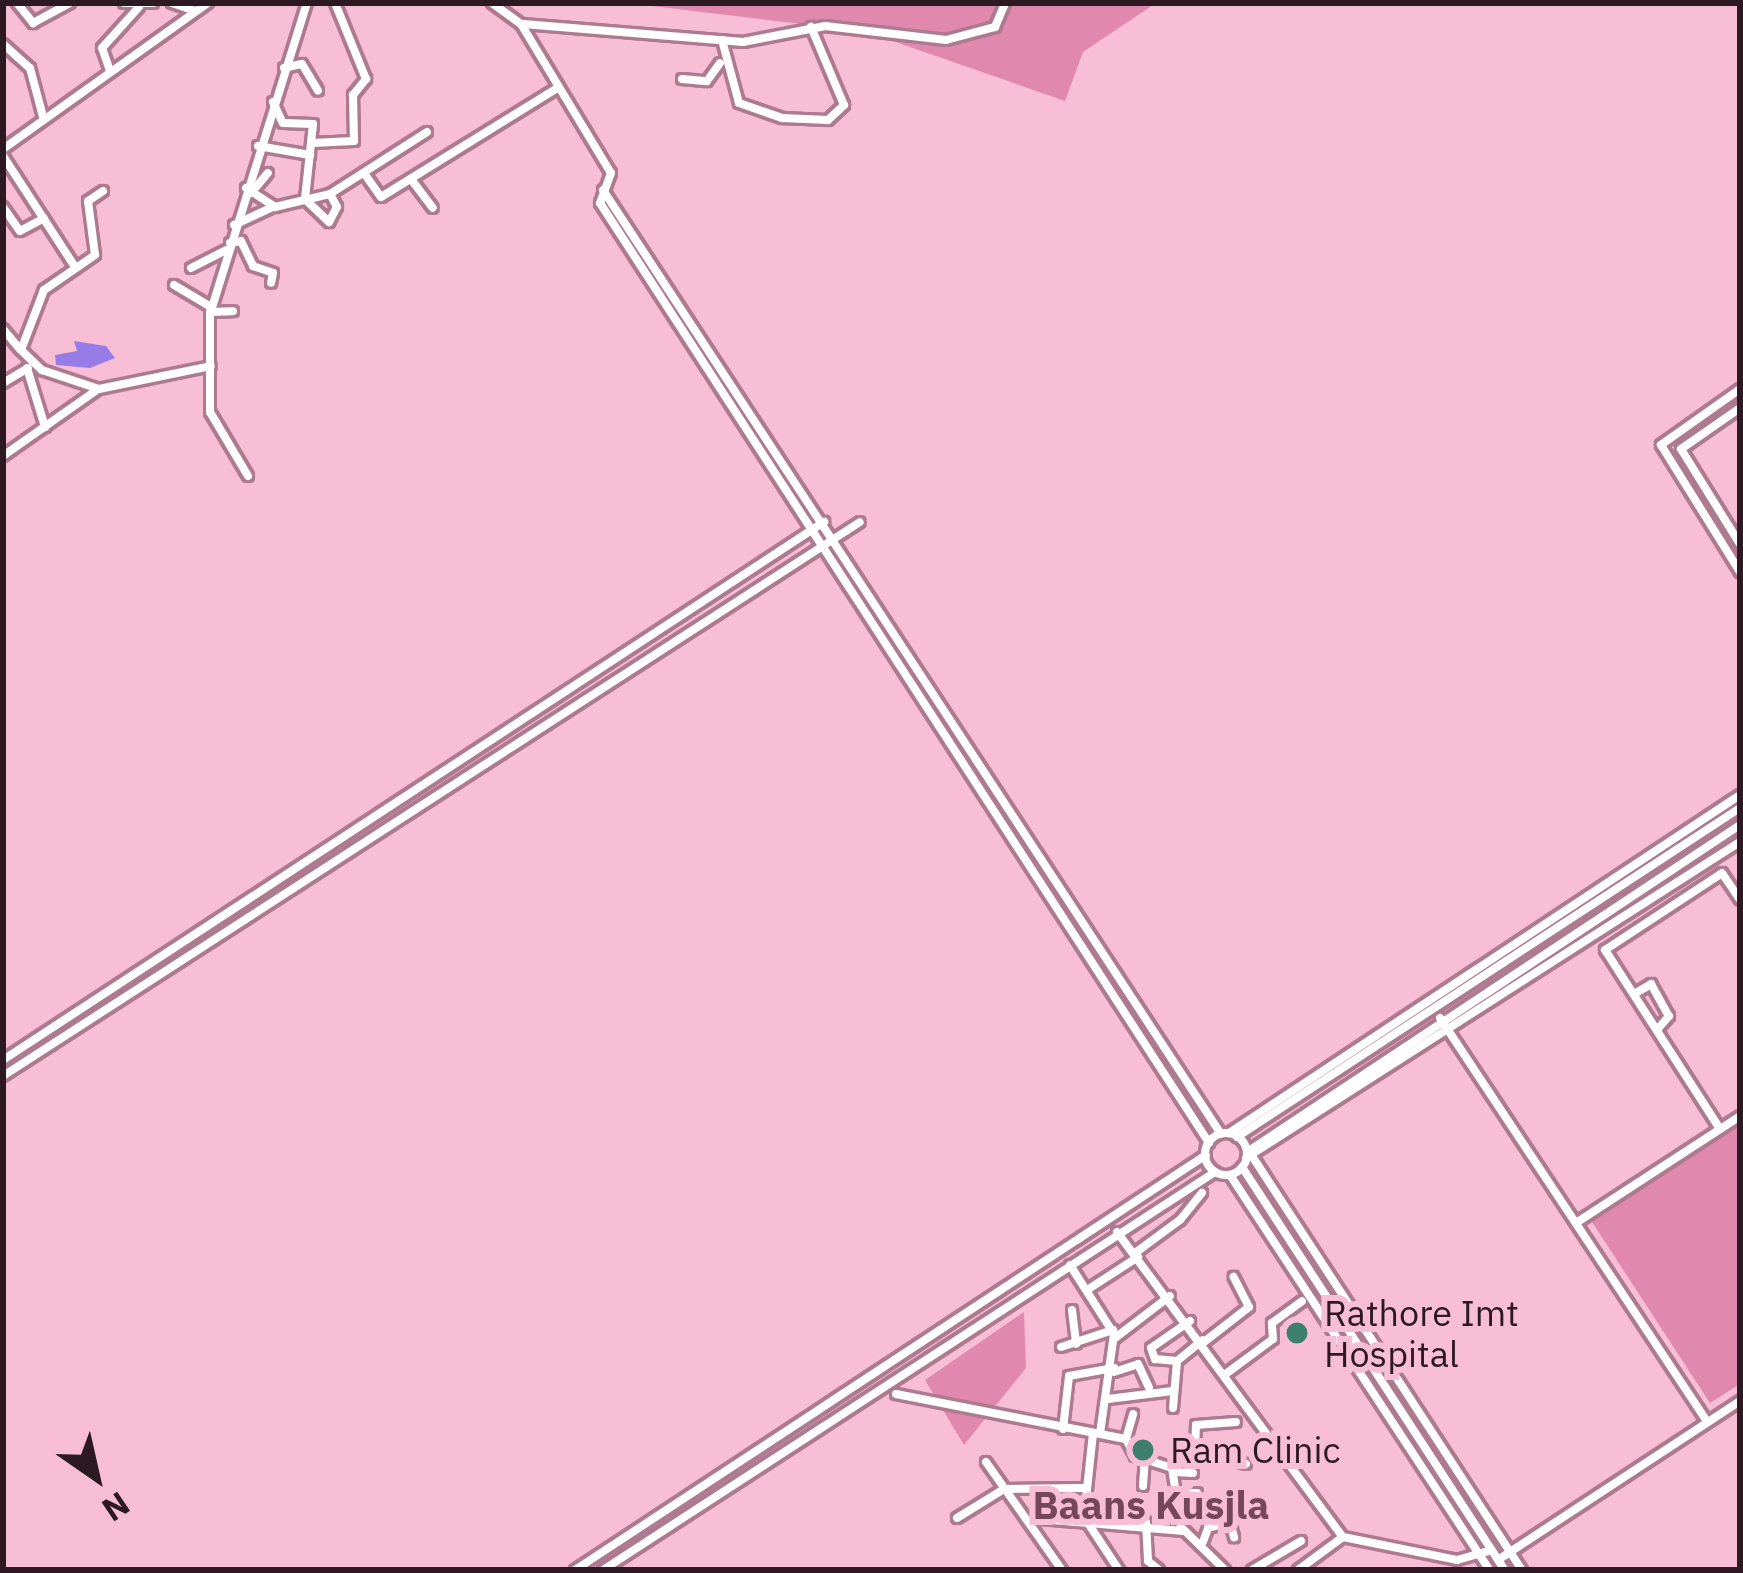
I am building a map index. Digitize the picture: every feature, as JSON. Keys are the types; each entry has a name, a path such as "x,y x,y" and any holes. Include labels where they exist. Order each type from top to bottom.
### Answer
{"street":[{"path":"17,3 33,23 70,3"},
{"path":"124,3 139,7 153,3"},
{"path":"172,3 196,11"},
{"path":"75,267 3,153 43,117 208,3"},
{"path":"248,476 210,412 211,310 272,99 307,3"},
{"path":"312,142 354,141 353,95 366,79 335,3"},
{"path":"492,3 521,24 611,173 600,203 1209,1143 1206,1155 1215,1172"},
{"path":"521,24 722,40 811,27 946,40 995,27 1005,3"},
{"path":"110,71 102,48 139,7"},
{"path":"722,40 722,56 743,105 782,118 837,118 844,104 811,27"},
{"path":"3,44 30,68 43,117"},
{"path":"682,79 712,78 722,56"},
{"path":"282,68 299,62 318,92"},
{"path":"364,173 380,198 559,87"},
{"path":"272,99 283,123 314,124 304,199"},
{"path":"234,225 272,207 330,194 427,132"},
{"path":"258,146 310,154"},
{"path":"249,190 268,173"},
{"path":"411,179 433,208"},
{"path":"249,190 272,207"},
{"path":"603,190 1522,1570"},
{"path":"21,350 36,303 95,255 88,201 103,191"},
{"path":"304,199 329,222 337,207 330,194"},
{"path":"3,207 20,232 44,218"},
{"path":"191,268 241,241 253,266 273,273 271,283"},
{"path":"174,285 211,310 233,311"},
{"path":"3,329 31,366 45,427"},
{"path":"3,456 99,389 212,365"},
{"path":"3,383 31,366 99,389"},
{"path":"1740,389 1664,440 1662,452 1740,572"},
{"path":"1681,448 1740,408"},
{"path":"1664,440 1681,448 1740,544"},
{"path":"3,1060 824,522"},
{"path":"3,1076 732,599 860,522"},
{"path":"724,587 732,599"},
{"path":"1229,1134 1740,795"},
{"path":"1209,1143 1434,1008 1740,808"},
{"path":"1713,812 1720,821"},
{"path":"603,1570 1117,1232 1215,1172 1230,1174 1442,1020 1740,825"},
{"path":"1247,1159 1740,842"},
{"path":"1720,1129 1605,950 1722,873 1740,900"},
{"path":"1634,994 1652,984 1669,1016 1658,1030"},
{"path":"1434,1008 1707,1422"},
{"path":"1576,1223 1740,1116"},
{"path":"575,1570 1206,1155"},
{"path":"1247,1159 1505,1570"},
{"path":"1230,1174 1490,1570"},
{"path":"1087,1290 1180,1220 1202,1193"},
{"path":"1117,1232 1190,1321 1342,1537 1457,1560 1510,1552 1740,1401"},
{"path":"1070,1265 1114,1334 1114,1370 1096,1433 1085,1520 1119,1570"},
{"path":"1030,1273 1039,1286"},
{"path":"1190,1321 1151,1348 1158,1361 1177,1361 1249,1307 1234,1276"},
{"path":"1061,1347 1114,1334 1170,1295"},
{"path":"1227,1373 1273,1339 1272,1323 1302,1301"},
{"path":"1072,1310 1076,1344"},
{"path":"1173,1408 1177,1361"},
{"path":"1063,1429 1069,1376 1137,1364 1149,1388"},
{"path":"1108,1399 1149,1388 1173,1391"},
{"path":"896,1394 1126,1439 1145,1460 1193,1473"},
{"path":"1126,1439 1133,1414"},
{"path":"1195,1452 1195,1426 1236,1422"},
{"path":"1195,1452 1246,1464"},
{"path":"1173,1469 1195,1452"},
{"path":"1143,1486 1145,1460"},
{"path":"986,1462 1062,1570"},
{"path":"1173,1469 1184,1531"},
{"path":"957,1518 1004,1489 1087,1488"},
{"path":"1174,1493 1197,1493"},
{"path":"1040,1519 1146,1522 1184,1531 1203,1542 1226,1570"},
{"path":"1146,1522 1148,1561 1160,1570"},
{"path":"1203,1542 1208,1528 1230,1522 1234,1537"},
{"path":"1298,1570 1342,1537"},
{"path":"1252,1570 1301,1541"}],"shaded area":[{"path":"628,3 1156,3 1083,52 1065,101 867,32"},
{"path":"74,341 106,346 115,358 90,368 56,365 55,355 77,351"},
{"path":"1740,1125 1740,1384 1710,1403 1592,1222"},
{"path":"1024,1312 1026,1368 964,1445 925,1380"}],"place":[{"name":"Rathore Imt Hospital","path":"1297,1333"},
{"name":"Ram Clinic","path":"1143,1450"}],"district":[{"name":"Baans Kusjla","path":"1151,1505"}]}
